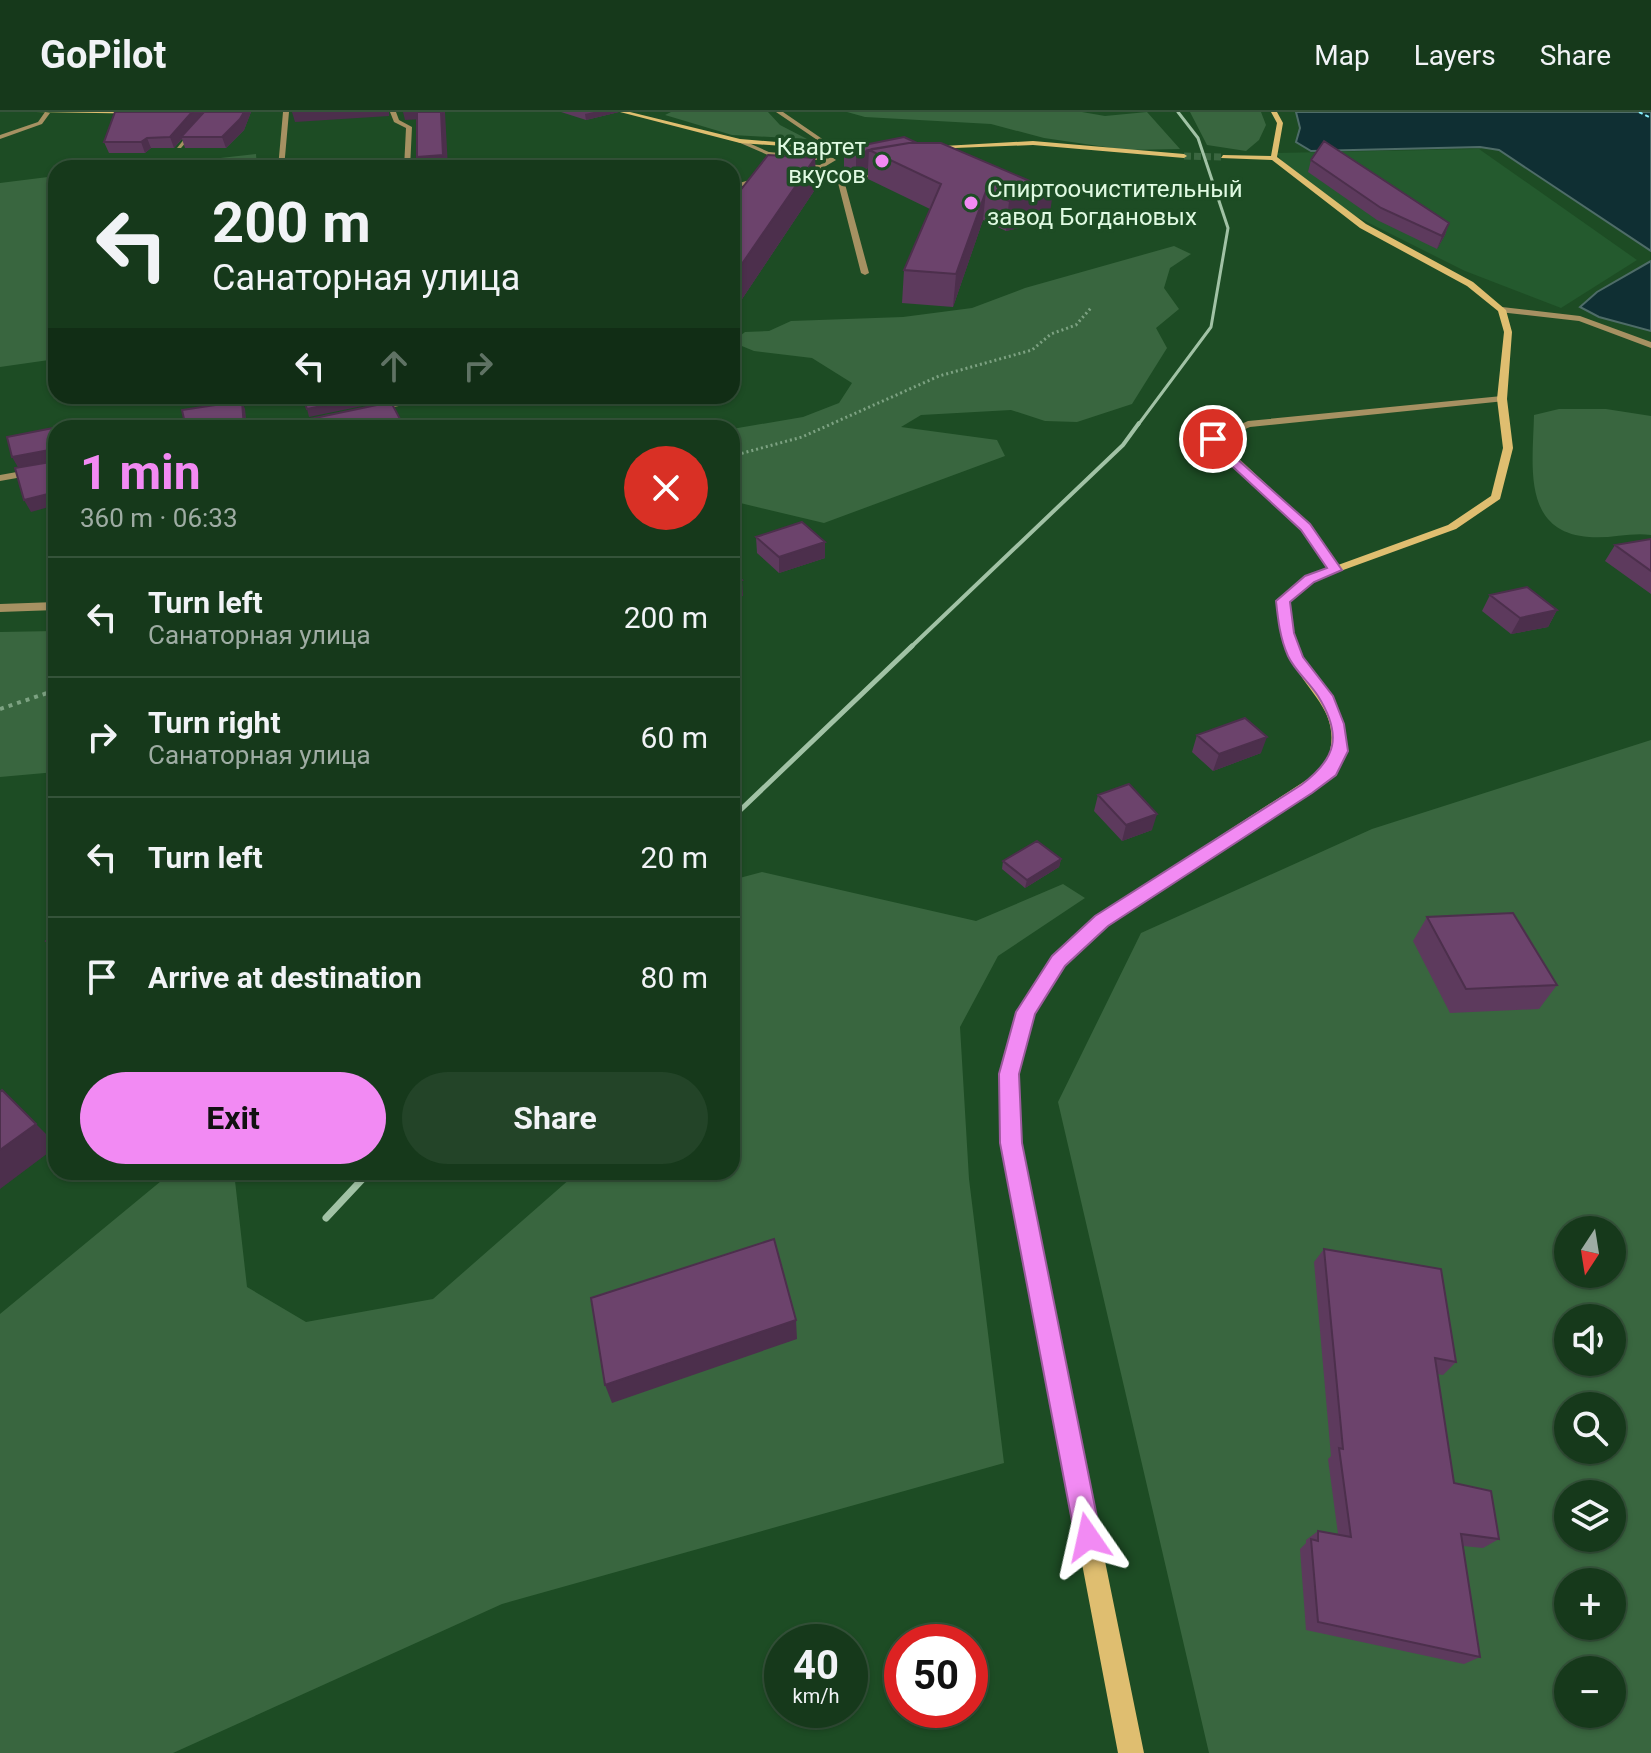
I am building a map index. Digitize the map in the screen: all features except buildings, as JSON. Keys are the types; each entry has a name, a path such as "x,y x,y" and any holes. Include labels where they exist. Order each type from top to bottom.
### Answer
{"main road":[{"path":"39,112 156,112"},
{"path":"623,112 740,141 882,150"},
{"path":"1274,112 1280,123 1274,158"},
{"path":"913,148 1033,143 1184,156"},
{"path":"1131,1753 1011,1143 1009,1074 1026,1012 1058,961 1101,921 1331,771 1341,751 1337,724 1326,696 1296,658 1287,633 1283,601 1309,579 1452,527 1496,497 1508,448 1502,399 1508,332 1502,310 1470,284 1363,226 1274,158 1223,157"}],"street":[{"path":"0,137 40,123 47,112"},
{"path":"179,147 209,112"},
{"path":"282,160 286,112"},
{"path":"393,112 396,121 409,127 407,160"},
{"path":"779,112 831,147"},
{"path":"740,141 841,183 903,169"},
{"path":"769,154 833,160 821,167 795,165 786,170"},
{"path":"740,185 773,175"},
{"path":"841,183 865,273"},
{"path":"1502,310 1580,319 1651,345"},
{"path":"1335,570 1306,527 1223,452 1213,439 1248,424 1502,399"},
{"path":"365,411 400,404"},
{"path":"317,420 350,414"},
{"path":"0,478 48,469"},
{"path":"0,608 48,606"}],"path":[{"path":"740,454 802,437 939,376 1032,350 1051,334 1076,325 1091,308"},
{"path":"0,709 48,693"}],"shaded area":[{"path":"671,112 768,112 780,125 807,139 732,135 665,115"},
{"path":"847,112 1082,112 1105,116 1147,112 1180,149 1126,150 1044,138 991,124 865,117"},
{"path":"1190,112 1261,112 1266,125 1259,140 1246,151 1207,145"},
{"path":"1479,149 1637,260 1561,308 1465,271 1351,214 1286,166 1276,153"},
{"path":"256,154 256,160 202,160"},
{"path":"48,177 48,360 0,367 0,183"},
{"path":"1174,246 1191,254 1170,268 1164,288 1179,309 1156,328 1167,348 1132,404 1077,422 1045,421 1011,410 921,415 901,427 997,440 1005,456 824,523 740,503 740,428 803,417 839,403 852,383 812,358 754,351 740,345 740,336 745,332 769,331 791,321 903,317 972,308 1025,288"},
{"path":"1559,409 1606,409 1651,416 1651,535 1589,537 1567,532 1552,523 1541,509 1533,474 1534,415"},
{"path":"48,631 48,773 0,777 0,632"},
{"path":"1651,740 1651,1753 1209,1753 1058,1102 1141,933 1372,829"},
{"path":"762,872 976,921 1063,884 1085,898 998,956 960,1027 969,1179 1004,1463 502,1604 173,1753 0,1753 0,1314 162,1180 235,1180 247,1287 306,1322 433,1299 569,1180 740,1180 740,878"}],"water":[{"path":"1296,112 1651,112 1651,251 1499,150 1480,147 1311,151 1296,142 1300,128"},
{"path":"1651,261 1651,331 1599,317 1580,307 1597,292"}],"ferry route":[{"path":"1639,112 1651,118"}],"tunnel":[{"path":"1184,156 1223,157"}],"railway":[{"path":"1138,425 1211,327 1228,228 1198,138 1178,112"},
{"path":"910,648 1123,445 1139,423"},
{"path":"740,810 912,646"},
{"path":"326,1218 362,1180"}],"place":[{"name":"Квартет вкусов","path":"882,161"},
{"name":"Спиртоочистительный завод Богдановых","path":"971,203"}],"route":[{"path":"1088,1537 1011,1143 1009,1074 1026,1012 1058,961 1101,921 1307,789 1331,771 1341,751 1337,724 1326,696 1296,658 1287,633 1283,601 1309,579 1335,570 1306,527 1223,452 1213,439"}]}
